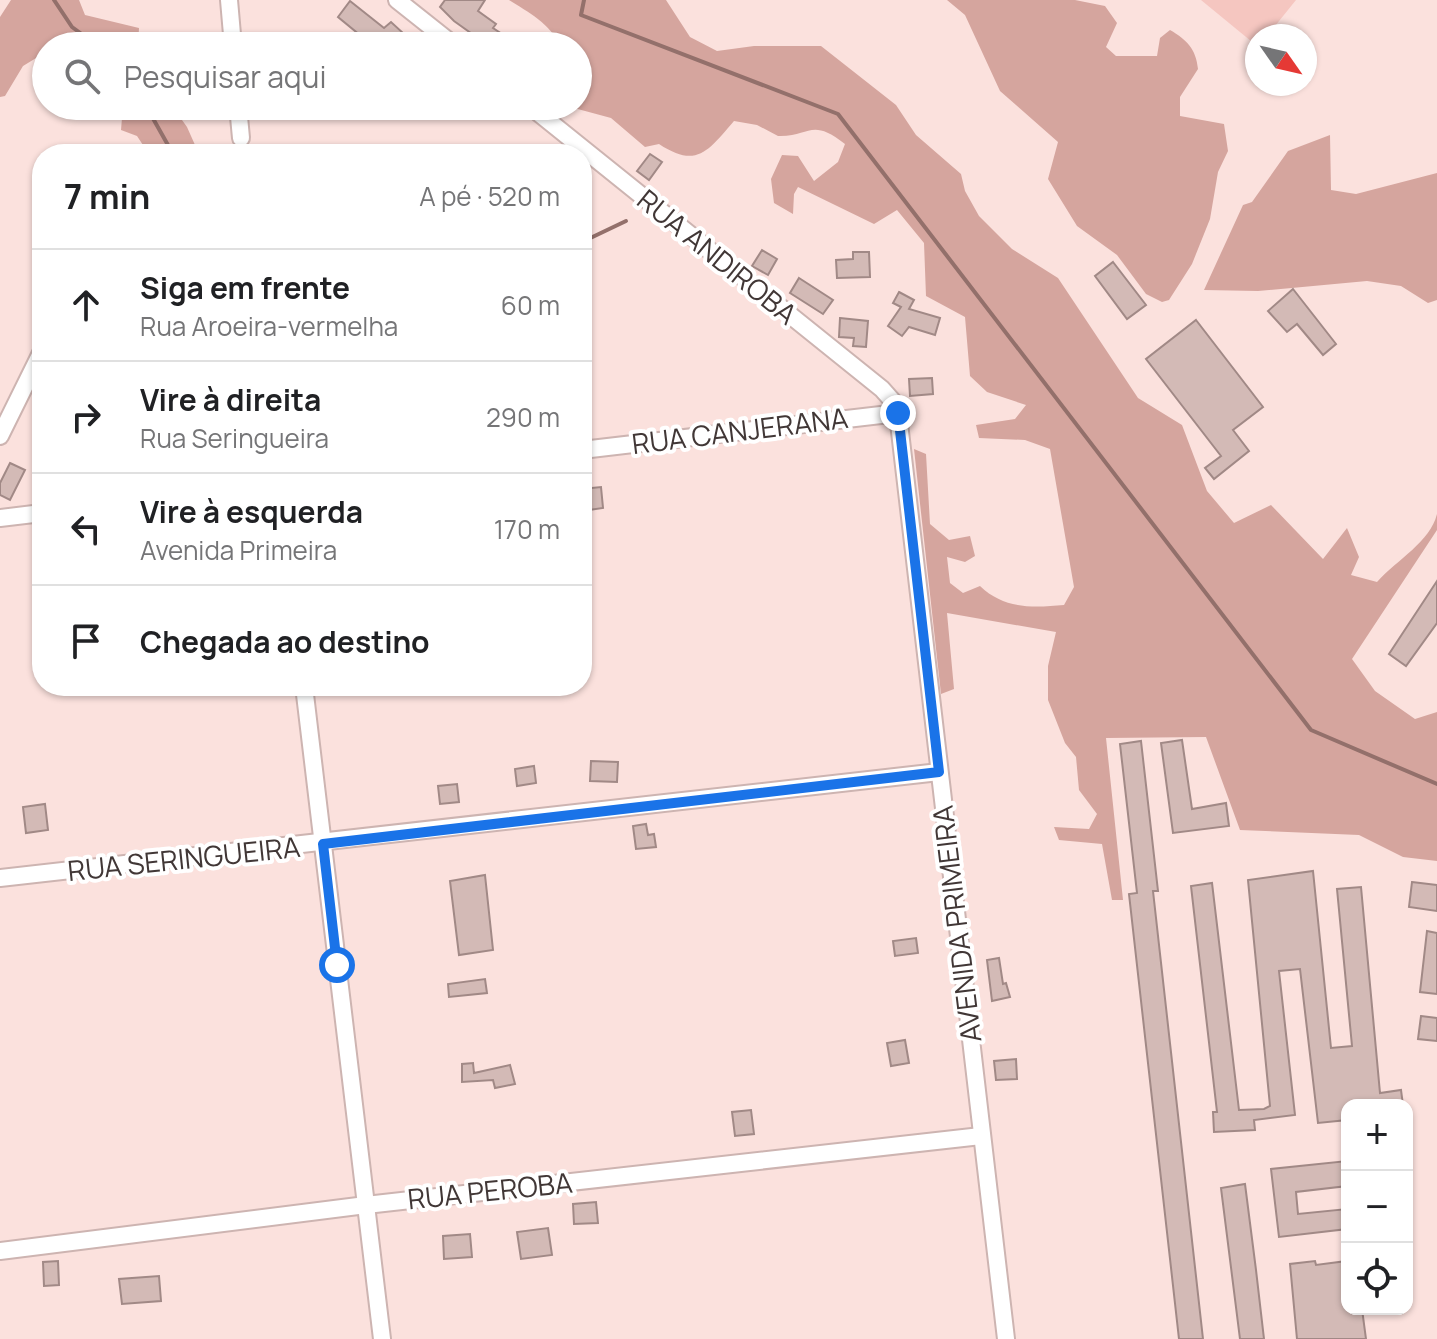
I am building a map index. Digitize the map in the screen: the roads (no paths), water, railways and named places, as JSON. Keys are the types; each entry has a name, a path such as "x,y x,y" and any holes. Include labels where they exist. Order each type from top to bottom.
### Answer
{"street":[{"path":"229,0 232,32"},
{"path":"397,0 437,32"},
{"path":"239,120 241,138"},
{"name":"RUA ANDIROBA","path":"547,120 577,144"},
{"name":"RUA ANDIROBA","path":"592,156 882,389 897,406 898,413"},
{"path":"0,436 32,371"},
{"name":"RUA CANJERANA","path":"592,449 898,413"},
{"name":"AVENIDA PRIMEIRA","path":"898,413 1006,1339"},
{"path":"0,518 32,514"},
{"path":"305,696 382,1339"},
{"name":"RUA SERINGUEIRA","path":"0,878 323,844 939,772"},
{"name":"RUA PEROBA","path":"0,1251 366,1205 981,1136"}],"waterway":[{"path":"54,0 79,32"},
{"path":"584,0 581,15 838,114 1311,730 1437,784"},
{"path":"154,120 167,144"},
{"path":"592,237 626,221"}]}
